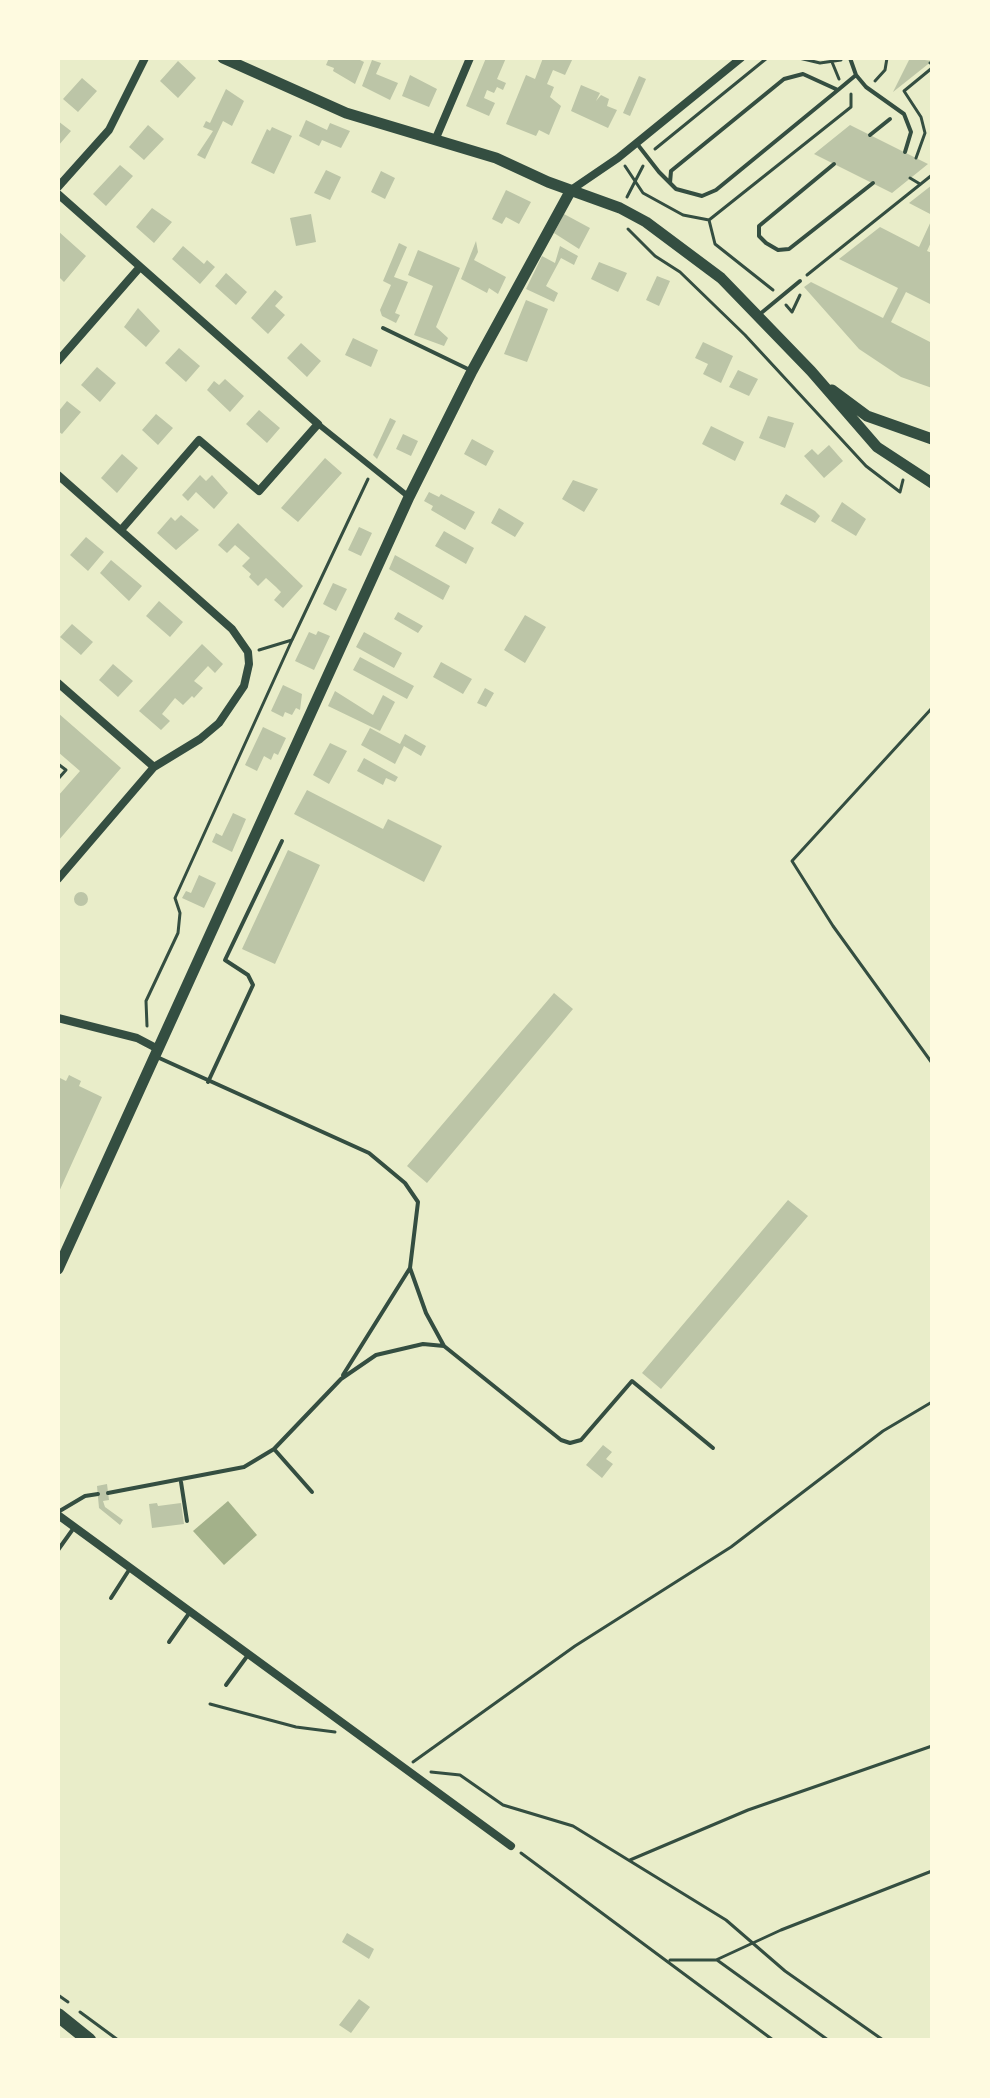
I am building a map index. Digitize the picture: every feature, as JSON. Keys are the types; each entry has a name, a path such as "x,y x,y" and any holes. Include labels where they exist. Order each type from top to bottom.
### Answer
{"main road":[{"path":"58,2015 89,2040"}],"street":[{"path":"58,187 109,130 145,58"},
{"path":"223,58 346,113 496,158 620,208 674,240 721,278 758,315 811,371 858,429 906,471 932,483"},
{"path":"436,138 470,58"},
{"path":"58,1269 409,497 472,371 571,190 636,143 741,58"},
{"path":"58,194 318,424 409,497"},
{"path":"58,361 140,267"},
{"path":"811,371 867,416 932,439"},
{"path":"121,530 199,440 259,491 318,424"},
{"path":"58,475 232,629 248,652 248,674 244,686 219,723 200,739 154,767 58,879"},
{"path":"58,683 154,767"},
{"path":"58,1018 137,1038 156,1052"},
{"path":"58,1514 511,1846"}],"lane":[{"path":"850,58 856,75 881,100 904,114 911,132 905,152"},
{"path":"670,183 668,176 671,171 784,79 803,74 838,90"},
{"path":"636,143 670,183 689,195 702,196 716,190 856,75"},
{"path":"870,135 890,119"},
{"path":"834,164 759,226 759,236 766,243 778,250 789,249 873,183"},
{"path":"758,315 802,283"},
{"path":"383,328 472,371"},
{"path":"208,1082 253,985 248,975 225,960 282,841"},
{"path":"156,1052 208,1082 369,1153 405,1183 418,1202 410,1268 341,1379"},
{"path":"410,1268 426,1313 444,1346 561,1440 581,1440 632,1381 713,1448"},
{"path":"108,1493 181,1482 244,1467 274,1449 341,1379 376,1355 423,1344 444,1346"},
{"path":"274,1449 312,1492"},
{"path":"181,1482 187,1521"},
{"path":"58,1514 85,1496 98,1494"},
{"path":"58,1550 74,1527"},
{"path":"111,1598 131,1568"},
{"path":"169,1642 190,1612"},
{"path":"226,1685 248,1654"}],"path":[{"path":"654,156 653,150 767,58"},
{"path":"799,58 832,62 841,60"},
{"path":"875,81 885,70 887,58"},
{"path":"832,62 839,79"},
{"path":"916,158 925,133 921,117 904,91 931,65"},
{"path":"853,97 859,93"},
{"path":"625,201 638,170 646,164"},
{"path":"709,220 715,244 780,297 792,312 802,283 932,175"},
{"path":"910,178 920,184"},
{"path":"625,226 655,256 680,272 745,335 866,466 900,492 906,471"},
{"path":"147,1026 146,1001 178,933 180,913 175,898 373,468"},
{"path":"248,652 292,640"},
{"path":"932,708 792,861 833,926 932,1063"},
{"path":"58,764 66,770 58,779"},
{"path":"405,1768 575,1646 731,1547 883,1431 932,1402"},
{"path":"210,1704 296,1727 359,1735"},
{"path":"630,1860 748,1810 932,1746"},
{"path":"405,1768 460,1775 503,1805 573,1826 726,1920 785,1971 883,2040"},
{"path":"511,1846 773,2040"},
{"path":"668,1960 716,1960 932,1871"},
{"path":"716,1960 828,2040"},
{"path":"58,1995 68,2003"},
{"path":"79,2011 118,2040"}],"shaded area":[{"path":"228,1501 257,1535 224,1565 193,1531"}],"building":[{"path":"329,58 356,58 364,62 355,84 326,65"},
{"path":"486,58 506,58 497,79 506,83 503,90 497,87 494,93 487,90 484,98 495,103 489,116 466,106"},
{"path":"543,58 573,58 565,75 553,70 547,84 554,87 550,97 561,106 549,135 539,130 536,136 506,124 526,75 535,79"},
{"path":"910,58 932,61 893,92"},
{"path":"372,60 381,63 376,74 398,83 390,100 362,86"},
{"path":"178,61 196,78 178,98 160,81"},
{"path":"410,75 437,89 429,107 402,96"},
{"path":"639,76 646,79 630,116 623,113"},
{"path":"82,78 97,91 78,112 63,99"},
{"path":"581,85 600,93 596,101 601,95 609,99 607,106 617,110 608,128 571,111"},
{"path":"226,89 244,101 232,126 223,121 205,159 197,155 213,131 203,127 206,121 210,123"},
{"path":"306,120 327,130 330,123 350,131 341,148 322,140 319,146 299,136"},
{"path":"58,121 71,131 58,146"},
{"path":"148,125 164,139 144,160 129,147"},
{"path":"850,125 928,164 892,193 814,154"},
{"path":"272,127 292,136 274,174 251,163 267,129 270,131"},
{"path":"120,165 133,176 106,206 93,194"},
{"path":"326,170 341,177 330,200 314,193"},
{"path":"381,171 395,178 385,199 371,192"},
{"path":"932,185 932,215 909,203"},
{"path":"506,190 531,202 519,224 506,217 502,224 492,219"},
{"path":"152,208 172,222 154,243 136,227"},
{"path":"311,214 316,242 296,246 290,218"},
{"path":"564,214 590,228 579,249 554,233"},
{"path":"932,219 932,240 927,251 932,253 932,305 906,292 891,322 932,343 932,388 901,377 859,349 804,287 811,282 883,318 898,288 839,259 880,227 919,247"},
{"path":"58,231 86,256 64,282 58,276"},
{"path":"476,241 478,252 474,260 506,277 498,294 489,288 487,293 461,279"},
{"path":"399,243 407,247 394,277 408,282 395,313 400,315 396,323 382,316 380,310 391,285 383,281"},
{"path":"183,246 204,264 207,260 215,267 200,284 172,259"},
{"path":"560,246 578,256 574,265 561,258 546,286 558,293 554,302 526,289 542,256 555,263"},
{"path":"418,250 460,268 436,327 448,338 444,346 414,335 433,286 408,275"},
{"path":"599,262 627,273 618,292 591,279"},
{"path":"226,273 247,292 236,305 215,286"},
{"path":"657,276 670,281 659,306 646,300"},
{"path":"275,290 283,297 275,306 285,315 268,334 251,318"},
{"path":"526,300 548,309 527,362 504,354"},
{"path":"138,308 160,331 146,347 124,327"},
{"path":"353,338 378,350 371,367 345,355"},
{"path":"703,342 733,356 721,383 703,374 708,364 695,358"},
{"path":"301,343 321,361 307,377 287,358"},
{"path":"179,348 200,366 186,382 165,363"},
{"path":"97,367 116,383 100,402 81,385"},
{"path":"738,370 758,379 749,396 729,387"},
{"path":"225,379 244,396 230,412 207,390 214,381 219,385"},
{"path":"67,401 81,412 62,434 58,431 58,412"},
{"path":"259,410 280,428 267,443 246,424"},
{"path":"156,414 173,428 158,445 142,430"},
{"path":"768,416 794,423 785,448 759,438"},
{"path":"390,418 396,421 377,459 373,455"},
{"path":"711,426 744,442 735,461 702,444"},
{"path":"403,434 418,441 411,456 396,449"},
{"path":"472,439 494,451 486,466 464,454"},
{"path":"829,445 843,461 824,478 804,456 812,449 818,455"},
{"path":"122,454 138,468 117,493 101,478"},
{"path":"325,458 342,473 298,522 281,508"},
{"path":"200,475 206,481 212,475 228,493 214,509 196,492 188,501 182,495"},
{"path":"573,480 598,489 584,512 562,499"},
{"path":"429,492 439,497 441,494 475,512 465,530 431,510 433,506 424,501"},
{"path":"786,494 820,516 815,523 780,504"},
{"path":"842,502 866,519 856,536 831,521"},
{"path":"499,508 524,523 515,537 491,523"},
{"path":"181,515 199,530 176,550 157,533 171,517 175,521"},
{"path":"238,523 303,586 283,608 274,600 281,592 276,587 266,578 258,586 249,577 251,574 242,566 250,558 235,545 227,553 218,545"},
{"path":"359,527 372,533 361,556 348,550"},
{"path":"444,531 474,548 466,564 435,546"},
{"path":"86,537 104,552 88,571 70,555"},
{"path":"395,555 450,586 443,600 389,569"},
{"path":"111,560 142,586 129,601 100,573"},
{"path":"333,583 347,589 336,611 323,604"},
{"path":"159,601 183,622 170,637 146,616"},
{"path":"398,612 423,626 418,633 394,619"},
{"path":"525,615 546,627 525,663 504,650"},
{"path":"72,624 93,642 81,655 60,637"},
{"path":"318,631 330,636 314,670 295,661 309,632 316,635"},
{"path":"364,632 402,653 394,668 356,647"},
{"path":"202,644 223,664 215,673 208,666 194,681 203,688 194,698 192,696 183,705 175,698 162,714 170,721 161,730 139,711"},
{"path":"360,657 414,686 407,699 353,670"},
{"path":"441,662 472,679 463,694 433,677"},
{"path":"113,664 133,681 118,697 99,680"},
{"path":"283,685 302,694 300,710 296,708 292,715 285,712 283,717 271,711"},
{"path":"485,688 494,693 486,707 477,703"},
{"path":"335,691 373,715 383,695 395,702 380,731 328,706"},
{"path":"58,713 121,768 58,841 58,796 80,771 58,752"},
{"path":"263,727 286,738 278,755 274,753 271,760 264,756 257,771 245,765"},
{"path":"370,728 400,744 405,734 426,746 421,756 404,746 395,764 361,745"},
{"path":"330,743 347,751 329,784 313,775"},
{"path":"364,758 398,777 395,782 386,778 383,785 357,771"},
{"path":"307,790 383,829 388,819 442,846 424,882 294,814"},
{"path":"233,813 246,819 232,852 212,842 216,833 222,836"},
{"path":"288,850 320,865 275,964 242,949"},
{"path":"199,875 216,883 204,908 182,898 186,891 191,893"},
{"path":"81,892 88,899 81,906 74,899"},
{"path":"554,993 573,1009 427,1183 407,1166"},
{"path":"69,1075 81,1081 79,1086 102,1097 58,1194 58,1077 66,1081"},
{"path":"788,1200 808,1216 661,1389 642,1373"},
{"path":"603,1445 612,1452 606,1459 613,1464 602,1478 586,1465"},
{"path":"107,1484 109,1500 103,1501 105,1507 123,1520 120,1525 99,1508 97,1486"},
{"path":"157,1503 158,1506 181,1503 184,1524 152,1528 149,1504"},
{"path":"347,1933 374,1949 369,1959 342,1942"},
{"path":"359,1999 370,2007 351,2033 339,2025"}]}
